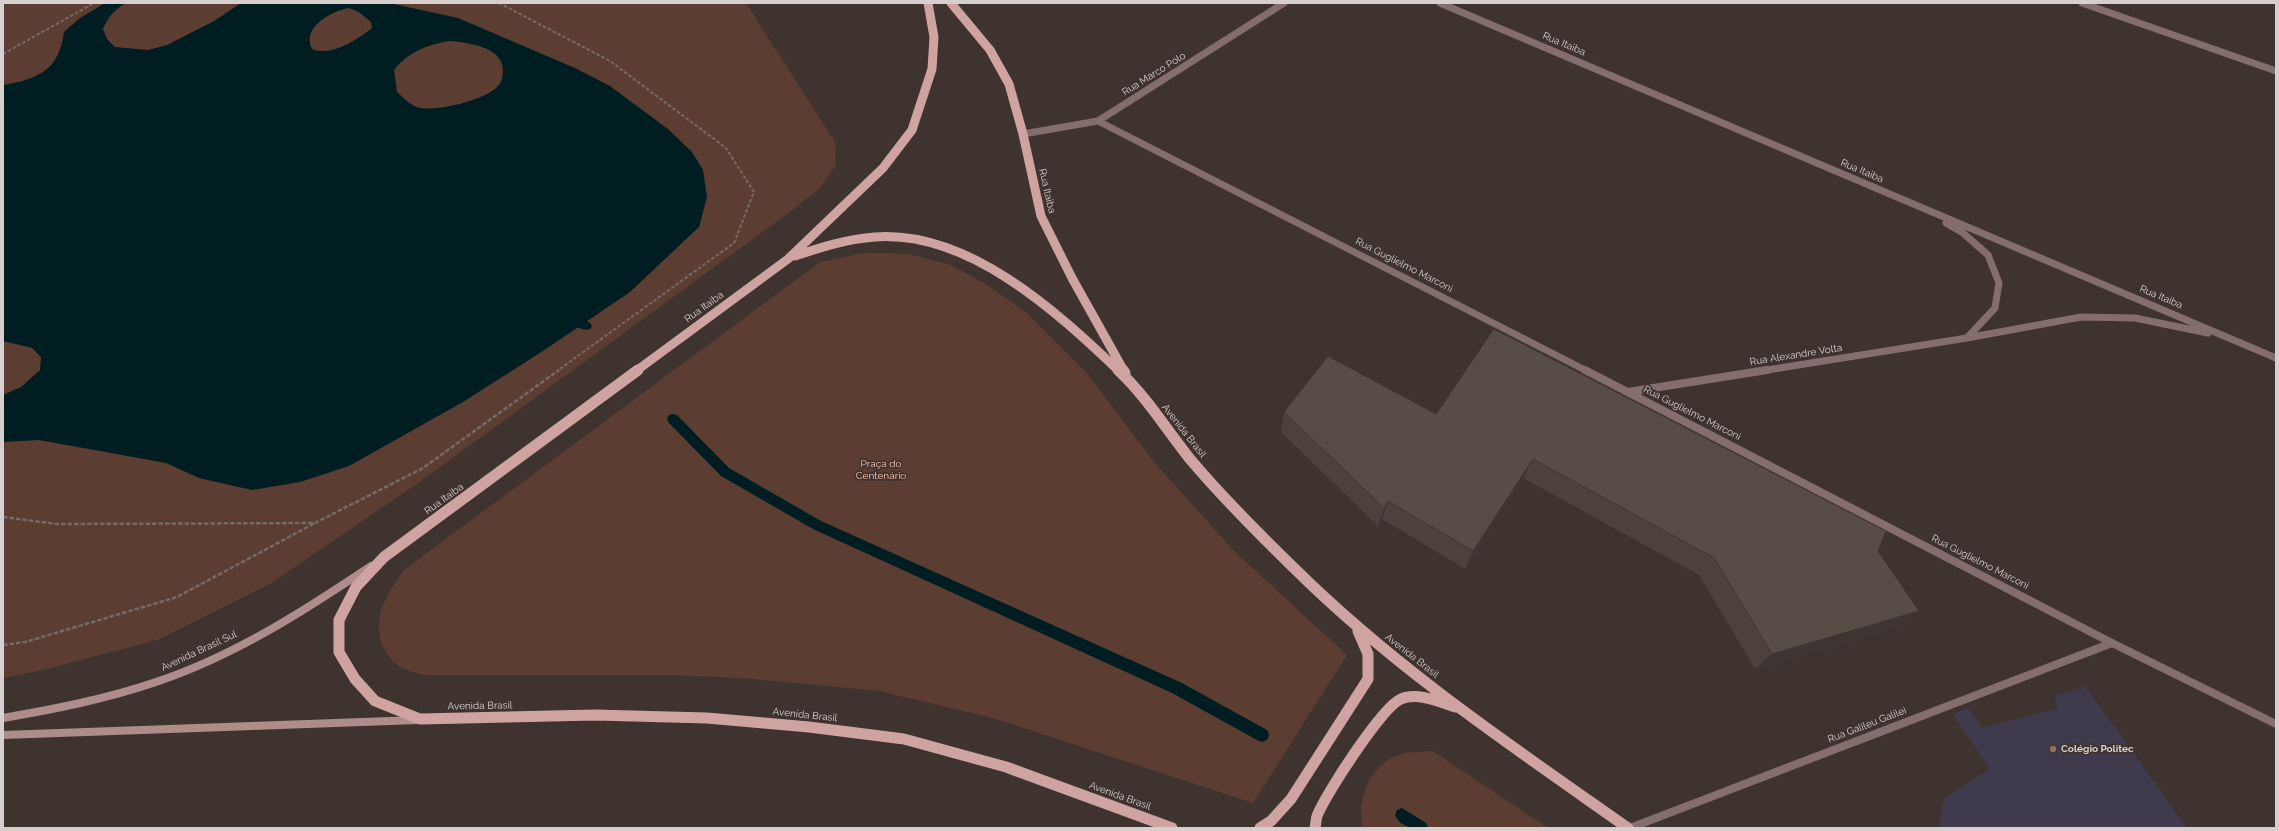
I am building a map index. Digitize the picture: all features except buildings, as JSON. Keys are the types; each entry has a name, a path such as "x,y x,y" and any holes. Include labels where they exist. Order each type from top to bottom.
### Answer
{"main road":[{"name":"Rua Itaiba","path":"420,720 375,701 355,679 338,652 338,620 356,587 384,557 788,259 884,168 912,130 932,68 934,37 928,3"},
{"name":"Rua Itaiba","path":"951,3 990,50 1009,84 1023,134 1040,216 1072,278 1130,382"},
{"path":"788,259 814,248 843,240 881,235 917,239 957,252 1002,276 1051,309 1130,382"},
{"name":"Avenida Brasil","path":"1130,382 1200,470 1297,572 1358,629 1461,709 1629,828"},
{"name":"Avenida Brasil Sul","path":"3,718 76,705 157,682 202,663 320,600 384,557"},
{"path":"1260,828 1271,821 1291,799 1368,679 1368,654 1358,629"},
{"path":"1315,828 1317,816 1380,716 1400,699 1426,698 1461,709"},
{"name":"Avenida Brasil","path":"420,720 595,715 707,718 809,727 904,739 1006,767 1172,828"},
{"path":"3,735 420,720"}],"street":[{"name":"Rua Marco Polo","path":"1023,134 1098,121 1284,3"},
{"name":"Rua Itaiba","path":"1440,3 2276,358"},
{"path":"2082,3 2276,71"},
{"name":"Rua Guglielmo Marconi","path":"1098,121 1628,392 2112,643 2276,724"},
{"path":"1909,202 1964,232 1988,255 1999,283 1995,308 1967,338"},
{"name":"Rua Alexandre Volta","path":"1628,392 1967,338 2081,317 2135,318 2226,337"},
{"name":"Rua Galileu Galilei","path":"1629,828 2112,643"}],"path":[{"path":"3,54 94,3"},
{"path":"3,645 25,642 177,597 315,523 423,468 734,243 754,192 726,148 610,61 500,3"},
{"path":"3,517 57,524 315,523"}],"shaded area":[{"name":"Colégio Politec","path":"2085,686 2187,828 1939,828 1944,799 1990,769 1953,714 1968,708 1982,728 2058,708 2054,696"}],"green space":[{"path":"3,3 746,3 835,142 836,165 820,188 790,212 421,481 270,584 160,639 43,670 3,678"},
{"name":"Praça do Centenário","path":"864,253 909,254 951,265 987,285 1027,313 1087,373 1154,462 1234,551 1347,655 1253,803 993,718 879,691 754,679 674,675 425,675 404,669 394,662 387,653 383,647 380,636 380,616 387,597 404,570 820,262"},
{"path":"1433,751 1548,828 1363,828 1361,819 1362,799 1369,782 1380,766 1398,755 1410,752"}],"water":[{"path":"105,3 126,3 115,11 105,25 103,29 107,39 115,47 148,50 167,45 214,21 241,3 389,3 458,18 575,68 610,86 668,129 692,152 703,170 707,197 699,227 630,292 546,349 463,402 349,466 300,482 252,490 199,478 166,463 39,440 3,442 3,395 21,387 40,370 41,357 32,348 3,341 3,85 16,83 37,76 52,64 61,45 64,32 80,18","holes":["349,8 359,12 371,22 372,28 344,46 327,51 312,49 310,41 314,27 327,16","451,41 483,47 496,55 501,61 503,69 502,78 498,86 483,96 447,107 425,108 412,105 397,92 394,70 406,58 419,50 434,44"]}],"waterway":[{"path":"569,316 586,326"},
{"path":"673,419 725,472 817,525 1177,688 1262,735"},
{"path":"1402,815 1421,828"}],"place":[{"name":"Colégio Politec","path":"2053,749"}]}
